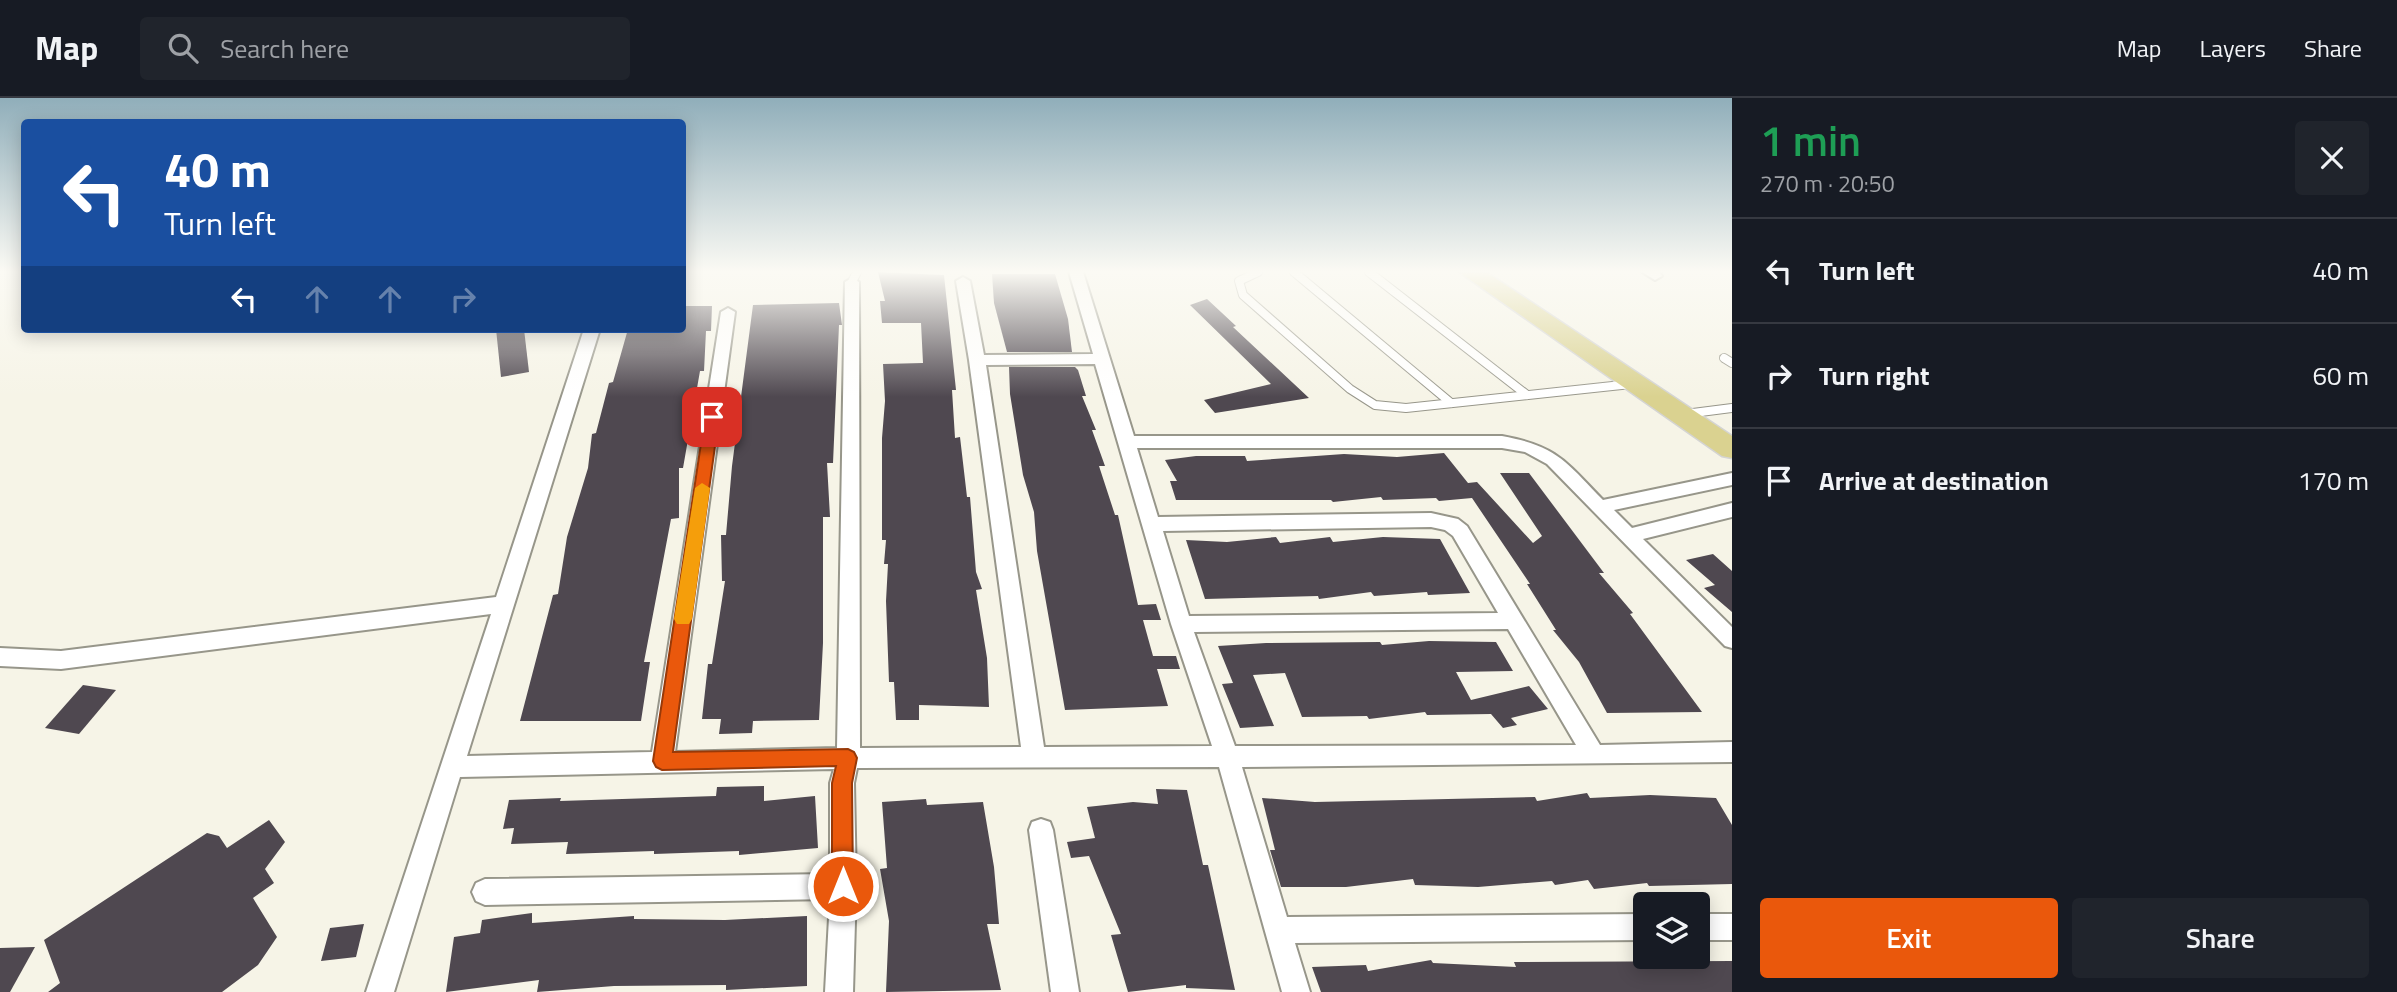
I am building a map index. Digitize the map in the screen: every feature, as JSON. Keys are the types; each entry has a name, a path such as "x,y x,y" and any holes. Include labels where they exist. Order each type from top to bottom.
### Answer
{"main road":[{"path":"1531,314 1732,450"}],"street":[{"path":"662,761 728,314"},
{"path":"839,992 843,886 842,783 848,758 854,314"},
{"path":"969,314 1034,757"},
{"path":"1088,314 1181,624 1227,755 1296,992"},
{"path":"380,992 591,333"},
{"path":"977,360 1101,359"},
{"path":"1127,442 1502,442 1530,447 1553,460 1732,640"},
{"path":"1599,507 1732,479"},
{"path":"1628,536 1732,510"},
{"path":"1151,524 1441,521 1460,531 1594,755"},
{"path":"0,657 61,660 503,604"},
{"path":"1181,624 1516,621"},
{"path":"451,767 848,758 1732,752"},
{"path":"1041,830 1065,992"},
{"path":"485,892 843,886"},
{"path":"1278,930 1633,927"},
{"path":"1710,927 1732,927"}],"lane":[{"path":"1264,314 1350,390 1376,405 1406,408 1635,384"},
{"path":"1344,314 1451,403"},
{"path":"1423,314 1527,395"},
{"path":"1681,415 1732,408"}],"building":[{"path":"686,314 712,314 711,331 706,331 704,371 700,371 683,468 679,468 679,518 671,519 644,662 650,662 641,721 520,721 553,595 558,594 567,537 588,468 592,434 596,433 609,383 613,382 627,333 686,333"},
{"path":"752,314 840,314 833,463 827,463 830,517 823,517 823,643 819,720 753,721 752,733 719,734 721,719 702,719 708,664 712,664 725,581 722,581 721,535 726,535"},
{"path":"881,314 948,314 956,390 952,390 955,438 960,437 967,497 970,497 976,572 982,589 976,590 987,658 989,707 919,705 919,720 896,720 894,682 889,682 886,601 888,564 884,564 886,540 882,540 882,438 885,401 883,364 923,363 921,323 882,323"},
{"path":"997,314 1066,314 1072,352 1007,352"},
{"path":"1199,314 1223,314 1236,326 1233,327 1309,398 1215,413 1204,400 1271,384"},
{"path":"496,333 524,333 529,372 501,377"},
{"path":"1009,367 1075,367 1078,370 1086,396 1082,396 1096,430 1092,430 1105,466 1099,466 1115,515 1118,515 1138,605 1156,604 1161,620 1143,620 1153,656 1176,656 1180,669 1157,669 1168,706 1065,710 1037,551 1034,512 1023,475 1010,394"},
{"path":"1444,453 1468,483 1477,482 1533,543 1542,536 1500,473 1529,473 1604,573 1599,573 1633,613 1630,614 1702,712 1607,713 1579,662 1553,630 1556,630 1527,584 1530,584 1472,498 1439,501 1436,498 1383,500 1381,497 1333,502 1176,500 1170,481 1177,481 1165,460 1196,456 1245,456 1247,461 1344,454 1397,457"},
{"path":"1276,537 1280,543 1330,537 1333,542 1383,537 1440,539 1470,593 1428,595 1427,592 1374,596 1371,592 1319,599 1318,596 1205,599 1186,540 1227,542"},
{"path":"1713,554 1732,571 1732,612 1704,588 1715,585 1686,560"},
{"path":"1429,641 1496,642 1513,671 1456,672 1471,700 1529,686 1548,709 1511,718 1517,725 1503,728 1491,714 1427,715 1425,712 1369,719 1367,716 1302,717 1285,673 1253,675 1274,726 1240,728 1222,684 1233,683 1218,646 1380,642 1382,645"},
{"path":"83,685 116,690 79,734 45,728"},
{"path":"764,786 764,801 815,796 818,848 739,855 739,851 566,854 568,842 511,844 514,828 503,829 509,800 716,796 717,787"},
{"path":"1156,789 1187,790 1203,865 1208,865 1235,990 1186,988 1186,985 1128,992 1111,935 1121,934 1089,856 1071,858 1067,842 1095,838 1087,807 1133,802 1158,804"},
{"path":"1587,793 1590,798 1650,795 1716,798 1732,825 1732,884 1649,886 1647,883 1594,889 1588,880 1555,885 1552,881 1478,887 1415,885 1413,879 1346,887 1281,887 1270,850 1275,850 1262,798 1315,802 1535,797 1537,801"},
{"path":"926,799 927,805 983,802 994,867 999,924 987,924 1001,990 886,992 889,921 880,869 887,868 882,802"},
{"path":"269,820 285,842 265,869 274,883 253,898 277,937 258,965 222,992 48,992 60,983 44,940 207,833 219,836 227,848"},
{"path":"532,913 532,923 634,916 634,919 725,920 807,916 807,986 726,990 726,985 614,986 537,992 539,980 446,992 454,937 480,933 482,920"},
{"path":"364,924 356,957 321,961 330,928"},
{"path":"35,947 10,992 0,992 0,948"},
{"path":"1431,960 1433,963 1516,967 1514,962 1633,961 1633,969 1710,969 1710,961 1732,961 1732,992 1321,992 1312,967 1366,965 1368,971"}],"slow traffic":[{"path":"683,619 702,488"}],"route":[{"path":"712,417 662,761 848,758 842,783 843,886"}]}
